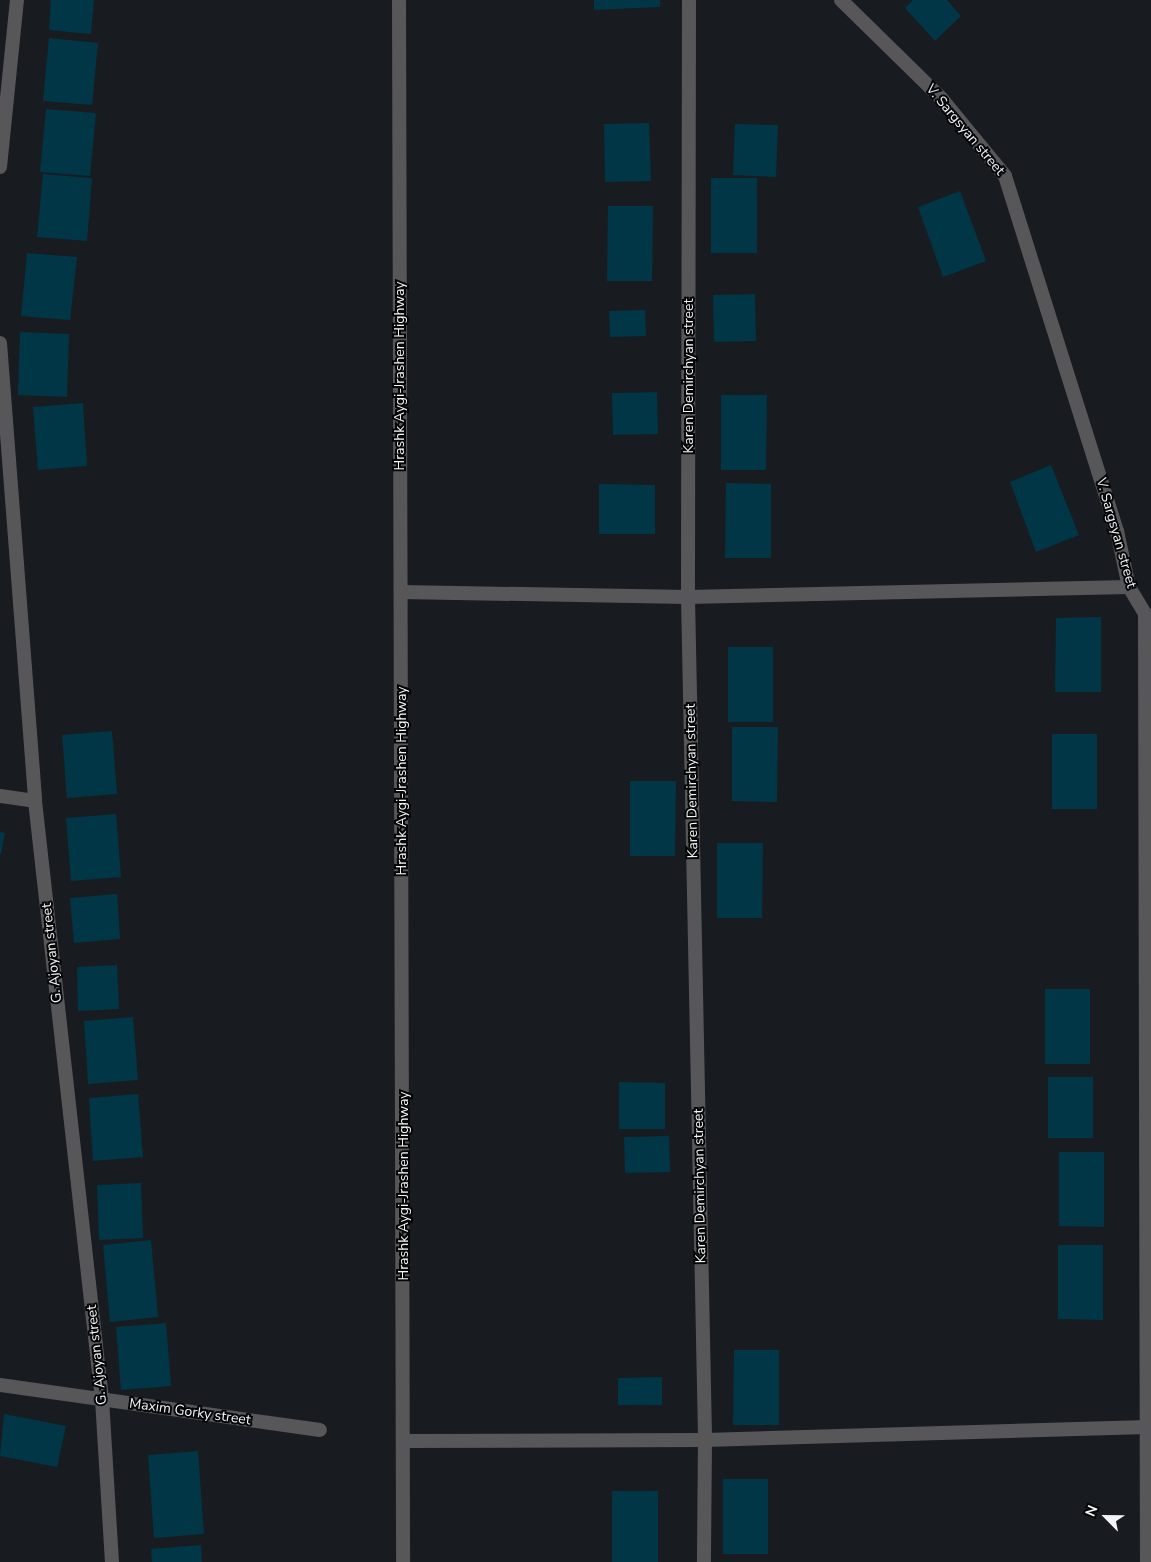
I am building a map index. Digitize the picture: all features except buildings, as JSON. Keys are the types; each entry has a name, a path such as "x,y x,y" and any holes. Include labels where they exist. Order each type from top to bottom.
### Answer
{"street":[{"path":"0,167 17,0"},
{"name":"Hrashk Aygi-Jrashen Highway","path":"399,0 405,1442 403,1562"},
{"name":"Karen Demirchyan street","path":"689,0 688,597 705,1440 704,1562"},
{"name":"V. Sargsyan street","path":"841,0 940,98 1005,176 1117,531 1129,587 1145,614 1147,1562"},
{"name":"G. Ajoyan street","path":"0,343 36,801 102,1399 112,1562"},
{"path":"401,592 688,597 1129,587"},
{"path":"0,796 36,801"},
{"name":"Maxim Gorky street","path":"0,1384 320,1430"},
{"path":"405,1442 705,1440 1147,1427"}]}
